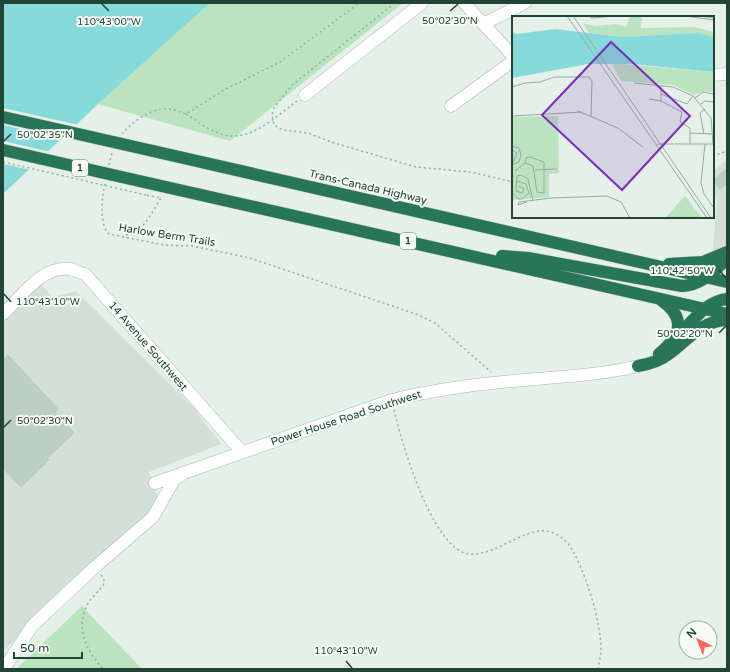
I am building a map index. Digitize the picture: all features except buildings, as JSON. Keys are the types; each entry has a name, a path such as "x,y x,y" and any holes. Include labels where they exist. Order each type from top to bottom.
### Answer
{"highway":[{"name":"Trans-Canada Highway","path":"3,117 727,282"},
{"name":"1","path":"3,150 727,314"},
{"path":"636,262 688,264 710,260 727,252"},
{"path":"461,253 528,258 682,286 694,285 707,277 727,259"},
{"path":"659,298 672,308 678,319 679,326 665,349"},
{"path":"638,366 665,349 705,309 718,301 727,299"},
{"path":"638,366 652,363 669,354 701,326 718,320 727,320"}],"street":[{"path":"305,95 422,3"},
{"path":"464,3 512,55"},
{"path":"484,24 525,3"},
{"path":"451,106 512,62"},
{"path":"714,75 727,74"},
{"name":"14 Avenue Southwest","path":"3,314 41,277 54,270 70,269 85,274 242,452"},
{"name":"Power House Road Southwest","path":"155,483 182,475 242,452 392,400 428,391 499,382 602,373 638,366"},
{"path":"4,669 32,626 153,517 174,480 182,475"}],"path":[{"path":"186,114 224,90 280,62 359,3"},
{"path":"396,3 292,85 274,108 272,119 274,125 283,130 308,132 331,142 416,167 470,172 512,182"},
{"path":"118,138 134,123 153,112 168,109 186,114 211,130 231,136 244,135 272,119 305,95"},
{"path":"109,166 114,147"},
{"path":"714,156 727,150"},
{"path":"3,162 161,198 152,214 138,231 124,236"},
{"name":"Harlow Berm Trails","path":"106,179 101,200 104,227 109,234 164,245 192,246 250,258 416,314 435,323 453,337 487,368 499,382"},
{"path":"392,400 410,469 441,532 453,545 463,552 476,553 493,549 537,532 547,531 568,543 579,561 598,622 601,648 598,669"},
{"path":"95,568 105,579 105,582 86,606 82,627 86,646 103,669"}],"shaded area":[{"path":"727,159 727,244 712,258 717,200 714,197 714,171"},
{"path":"33,275 52,297 76,291 194,408 221,444 149,472 161,506 3,651 3,303"}],"green space":[{"path":"210,3 403,3 230,141 98,104"},
{"path":"82,606 142,669 16,669"}],"water":[{"path":"3,3 210,3 98,104 3,194"}],"pier":[{"path":"3,108 79,125 64,139 3,125"},
{"path":"3,141 51,152 31,170 3,164"}]}
